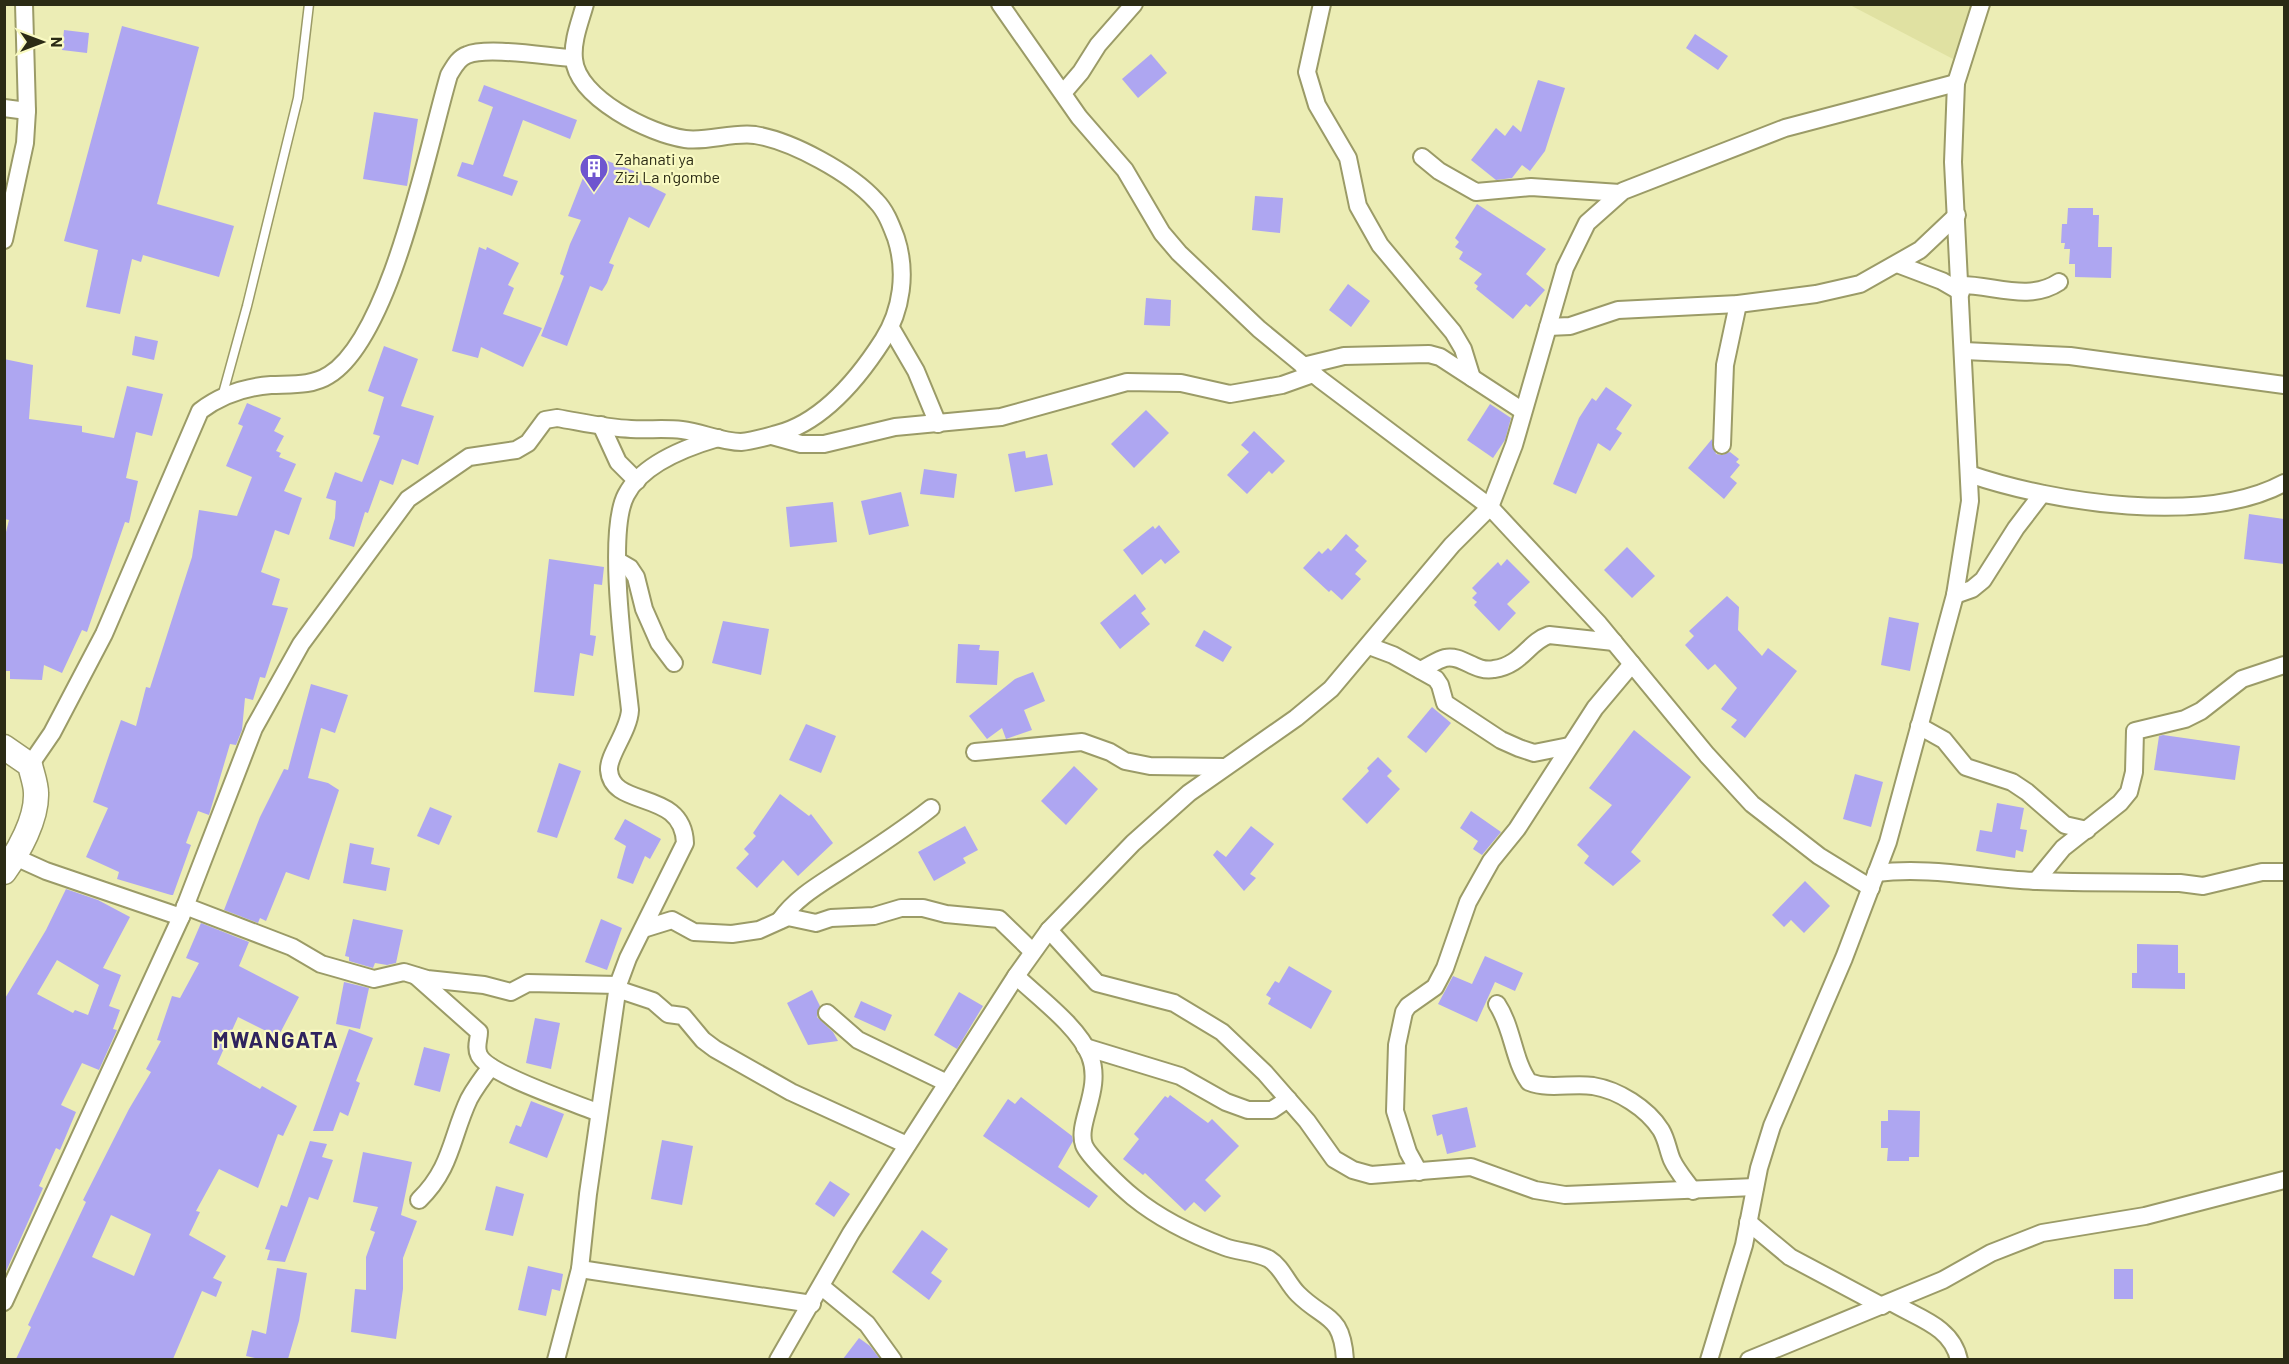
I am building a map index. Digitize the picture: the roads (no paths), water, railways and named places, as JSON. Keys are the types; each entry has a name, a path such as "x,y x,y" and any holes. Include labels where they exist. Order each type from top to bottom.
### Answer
{"main road":[{"path":"4,747 30,765 36,794 31,820 10,864"}],"street":[{"path":"4,240 21,172 27,111 24,4"},
{"path":"4,1302 183,911 255,728 280,677 342,586 408,499 469,457 516,450 528,443 545,420 557,418 601,425 678,430 739,442 795,429 820,414 870,360 891,328 902,295 900,251 890,222 876,201 833,167 780,143 754,135 687,139 669,135 609,106 589,91 577,75 573,58 574,41 585,4"},
{"path":"1000,4 1079,117 1125,170 1162,233 1179,253 1259,329 1308,370 1490,507 1614,642 1707,755 1752,804 1819,856 1873,880 1913,870 2036,881 2170,882 2203,886 2262,872 2284,872"},
{"path":"1062,93 1081,72 1098,45 1134,4"},
{"path":"1322,4 1307,72 1317,105 1348,158 1358,206 1380,245 1453,332 1463,349 1472,378"},
{"path":"1709,1359 1748,1222 1772,1126 1845,958 1888,842 1919,726 1934,680 1955,595 1970,501 1953,162 1956,83 1981,4"},
{"path":"30,765 52,733 104,634 200,411 222,397 245,388 309,383 328,376 344,364 371,321 399,255 449,75 458,61 467,54 483,52 573,58"},
{"path":"778,1359 907,1145 1032,951 1049,930 1133,843 1189,793 1296,718 1331,689 1452,545 1490,507 1523,411 1565,268 1579,235 1587,223 1620,193 1785,128 1956,83"},
{"path":"4,108 27,111"},
{"path":"1422,157 1439,171 1476,192 1531,187 1620,193"},
{"path":"1548,327 1570,326 1618,310 1738,304 1816,294 1860,284 1920,250 1957,215"},
{"path":"1897,264 1961,288 1994,287 2029,294 2045,291 2059,282"},
{"path":"1722,445 1725,365 1738,304"},
{"path":"891,328 916,371 938,424"},
{"path":"1964,351 2070,356 2284,386"},
{"path":"770,435 801,444 824,444 895,427 1001,417 1127,382 1180,383 1230,394 1282,385 1308,370 1344,356 1429,354 1440,357 1523,411"},
{"path":"601,425 618,462 637,482"},
{"path":"556,1359 580,1269 618,987 628,958 685,843 685,828 678,817 667,809 622,791 609,771 609,763 630,721 616,529 621,507 627,494 651,469 678,452 718,438"},
{"path":"1969,474 2042,494 2131,505 2175,506 2239,499 2284,483"},
{"path":"1955,595 1972,589 1983,580 2016,528 2042,494"},
{"path":"618,561 630,568 636,577 644,609 659,644 674,663"},
{"path":"1420,670 1445,658 1455,657 1472,667 1495,669 1514,664 1542,637 1549,635 1614,642"},
{"path":"1369,646 1420,670 1440,685 1445,703 1500,740 1534,753 1569,746"},
{"path":"1419,1172 1407,1152 1395,1111 1400,1023 1408,1006 1435,987 1445,968 1468,902 1491,861 1517,829 1595,708 1632,664"},
{"path":"2036,881 2063,848 2087,830 2129,792 2134,772 2135,731 2185,719 2201,711 2242,679 2284,665"},
{"path":"1919,726 1944,740 1966,767 2012,782 2065,825 2087,830"},
{"path":"975,752 1082,742 1110,752 1125,761 1150,766 1225,767"},
{"path":"780,920 798,899 896,835 931,808"},
{"path":"10,864 46,871 183,911 292,947 321,964 374,979 404,972 511,992 528,983 618,987 653,1001 668,1014 683,1016 703,1040 715,1049 791,1092 907,1145"},
{"path":"643,929 672,920 694,932 732,934 759,930 780,920 793,917 816,923 831,918 874,916 901,908 934,909 946,914 999,919 1032,951"},
{"path":"1049,930 1097,983 1174,1003 1222,1032 1265,1073 1288,1099 1334,1159 1353,1170 1371,1175 1471,1167 1534,1190 1565,1195 1693,1191 1727,1186 1755,1187"},
{"path":"416,975 479,1032 477,1051 490,1067 600,1113"},
{"path":"1016,976 1065,1022 1090,1056 1094,1086 1082,1132 1084,1144 1091,1155 1120,1187 1163,1218 1225,1247 1268,1259 1279,1268 1299,1295 1336,1323 1342,1334 1345,1359"},
{"path":"1497,1004 1510,1027 1521,1072 1529,1082 1555,1087 1591,1086 1608,1090 1629,1100 1648,1115 1661,1130 1672,1160 1693,1191"},
{"path":"827,1013 858,1040 947,1083"},
{"path":"1085,1047 1180,1076 1248,1110 1272,1110 1288,1099"},
{"path":"419,1200 430,1189 447,1162 469,1100 490,1067"},
{"path":"1749,1359 1943,1280 1991,1253 2042,1233 2145,1216 2284,1180"},
{"path":"1748,1222 1790,1257 1934,1325 1950,1338 1959,1359"},
{"path":"580,1269 812,1304"},
{"path":"822,1287 867,1324 893,1359"}],"lane":[{"path":"222,397 247,306 298,98 309,4"}],"place":[{"name":"Zahanati ya Zizi La n'gombe","path":"594,194"}],"district":[{"name":"MWANGATA","path":"276,1040"}]}
